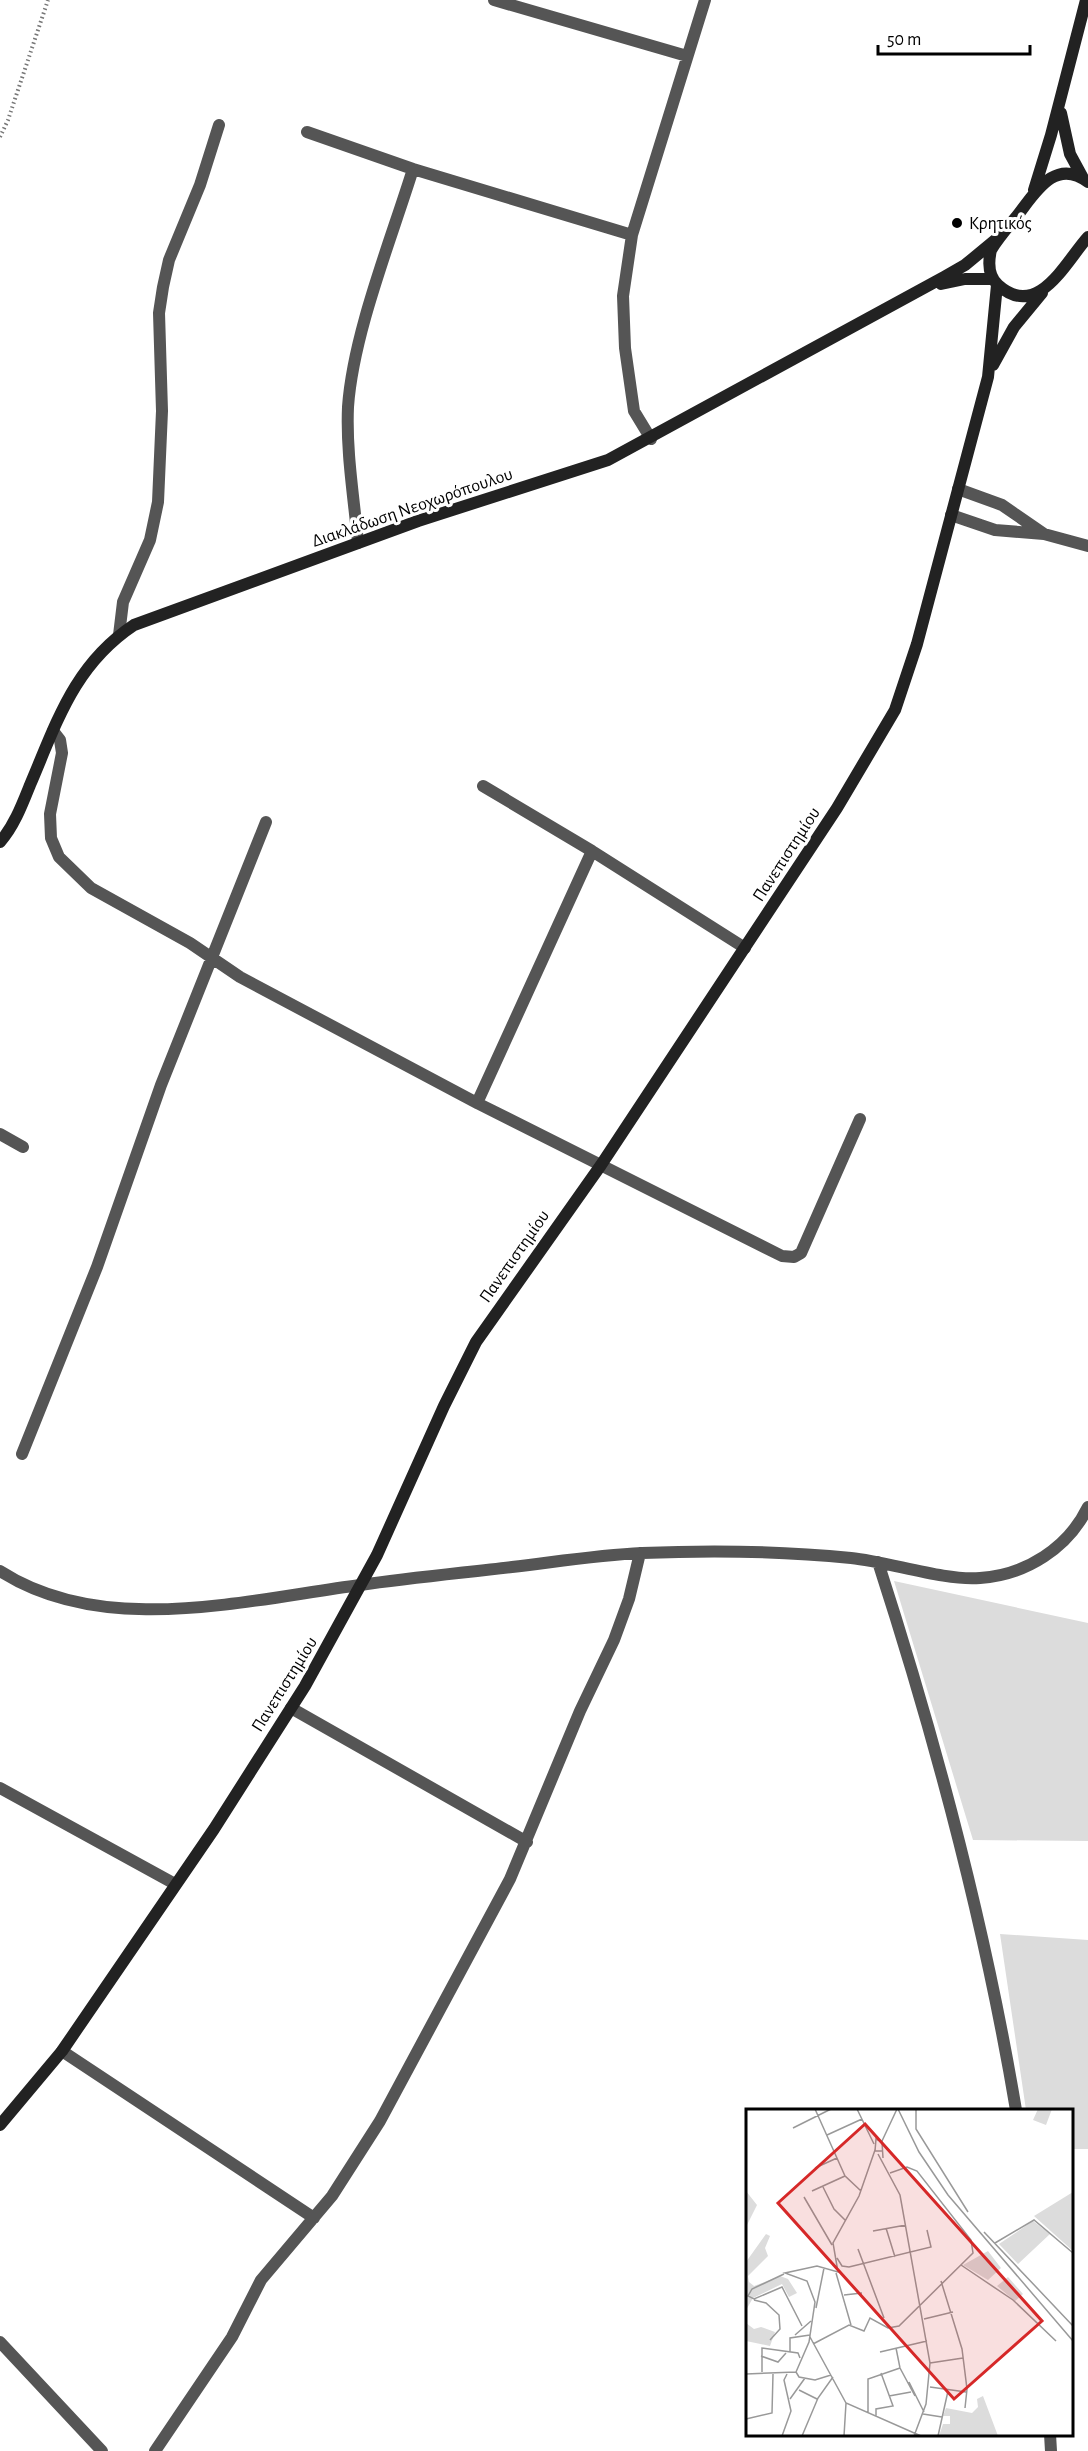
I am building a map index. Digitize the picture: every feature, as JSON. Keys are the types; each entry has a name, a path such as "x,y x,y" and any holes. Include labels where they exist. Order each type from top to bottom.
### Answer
{"street":[{"path":"494,0 687,56"},
{"path":"651,439 634,411 625,348 623,296 632,235 705,0"},
{"path":"1032,193 1060,100 1086,0"},
{"path":"1060,100 1064,137 1070,154 1086,180"},
{"path":"119,635 123,602 150,540 158,502 162,423 159,313 164,280 219,125"},
{"path":"307,132 413,169 632,235"},
{"path":"358,543 348,437 351,390 364,325 413,169"},
{"path":"999,237 1032,193 1051,177 1074,174 1086,180"},
{"name":"Διακλάδωση Νεοχωρόπουλου","path":"0,842 16,816 73,686 119,635 150,617 418,520 586,468 651,439 965,265 999,237"},
{"name":"Πανεπιστημίου","path":"0,2126 62,2051 291,1708 363,1584 444,1406 476,1342 601,1165 745,948 837,808 895,710 917,644 988,377 995,282 989,260 999,237"},
{"name":"Πανεπιστημίου","path":"988,377 1014,327 1088,237"},
{"name":"Διακλάδωση Νεοχωρόπουλου","path":"925,288 965,279 995,282"},
{"path":"995,282 1019,296 1032,296 1044,290"},
{"path":"958,489 1002,505 1044,534"},
{"path":"951,515 995,530 1044,534 1088,546"},
{"path":"53,731 60,740 62,753 50,826 51,838 59,857 91,888 178,936 240,977 477,1103 782,1256 794,1257 801,1253 860,1119"},
{"path":"483,786 592,851 745,948"},
{"path":"22,1454 97,1267 161,1085 266,822"},
{"path":"477,1103 592,851"},
{"path":"0,1134 23,1147"},
{"path":"0,1571 45,1594 77,1603 128,1610 207,1605 363,1584 640,1553 713,1550 878,1562 969,1578 1001,1575 1050,1554 1077,1527 1088,1507"},
{"path":"155,2451 231,2337 261,2280 343,2182 380,2121 510,1879 527,1842 580,1711 614,1640 629,1599 640,1553"},
{"path":"878,1562 916,1679 956,1828 1016,2109"},
{"path":"291,1708 527,1842"},
{"path":"0,1788 174,1884"},
{"path":"62,2051 314,2218"},
{"path":"0,2342 102,2451"},
{"path":"0,2362 11,2355"},
{"path":"1050,2436 1051,2451"}],"path":[{"path":"0,137 9,120 48,0"}],"shaded area":[{"path":"894,1581 1088,1623 1088,1841 973,1840"},
{"path":"1000,1934 1088,1940 1088,2149 1073,2149 1073,2109 1026,2109"}],"place":[{"name":"Κρητικός","path":"957,223"}]}
